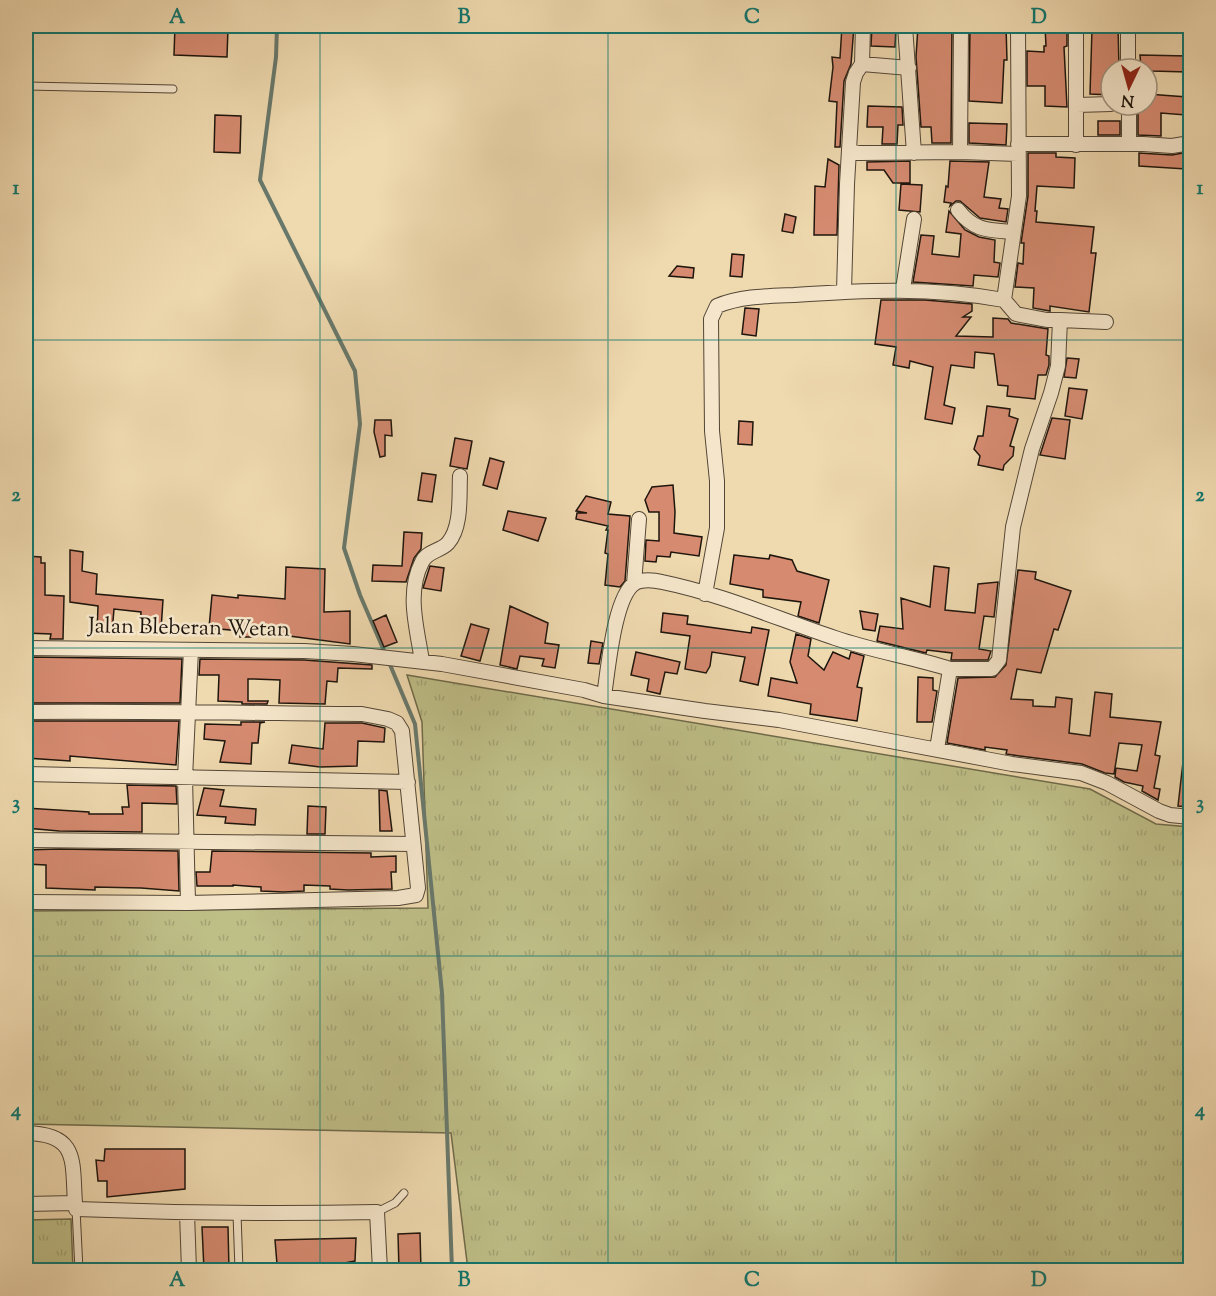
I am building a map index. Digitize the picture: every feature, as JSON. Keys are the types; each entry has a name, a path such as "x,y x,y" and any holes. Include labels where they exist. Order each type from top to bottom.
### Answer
{"street":[{"path":"844,291 853,82 862,64 862,26"},
{"path":"906,26 914,153"},
{"path":"960,152 962,26"},
{"path":"1004,300 1020,196 1018,26"},
{"path":"1076,26 1076,145"},
{"path":"1128,26 1128,57"},
{"path":"862,64 909,68"},
{"path":"1077,105 1099,104"},
{"path":"1129,117 1129,144"},
{"path":"849,149 859,153 914,153 1076,145 1172,146 1191,143"},
{"path":"957,210 974,226 986,230 1013,232"},
{"path":"903,289 914,219"},
{"path":"705,594 717,528 717,481 712,431 711,319 717,306 736,300 844,291 903,289 971,294 1004,300 1016,314 1036,319 1106,322"},
{"path":"604,696 615,622 626,593 634,584 642,581 659,581 705,594 846,642 950,669 992,669 999,660 1013,527 1032,449 1058,366 1060,320"},
{"path":"418,661 412,595 425,556 447,544 456,528 460,476"},
{"path":"634,584 639,519"},
{"name":"Jalan Bleberan Wetan","path":"26,648 304,651 418,661 562,686 604,696 779,720 1012,764 1081,773 1107,783 1159,811 1191,817"},
{"path":"188,903 185,778 191,650"},
{"path":"937,750 950,669"},
{"path":"26,712 362,714 397,723 402,731 418,888 416,895 411,897 188,903 26,902"},
{"path":"26,774 408,782"},
{"path":"26,840 413,844"},
{"path":"26,1133 56,1137 66,1145 71,1154 76,1206"},
{"path":"26,1204 187,1214 377,1212 380,1270"},
{"path":"187,1214 189,1270"}],"lane":[{"path":"26,86 173,89"},
{"path":"377,1212 395,1203 404,1193"},
{"path":"76,1206 79,1270"},
{"path":"237,1214 239,1270"}],"green space":[{"path":"407,675 1090,789 1156,824 1190,827 1190,1270 468,1270 451,1133 26,1124 26,911 428,908 422,722"},
{"path":"71,1219 73,1270 26,1270 26,1220"}],"building":[{"path":"175,26 228,28 227,57 174,55"},
{"path":"842,26 854,26 851,64 844,81 840,147 835,147 837,102 829,101 832,57 840,58"},
{"path":"872,26 896,26 895,47 871,46"},
{"path":"918,26 952,26 951,143 932,143 931,127 921,127 916,57"},
{"path":"970,26 1006,26 1007,60 1004,60 1002,103 969,101"},
{"path":"1045,26 1067,26 1067,46 1064,47 1067,107 1045,106 1045,86 1027,86 1027,51 1044,52"},
{"path":"1105,26 1118,26 1119,57 1099,57 1099,94 1090,94 1092,29 1105,30"},
{"path":"1140,55 1188,56 1188,72 1159,71 1159,57 1140,57"},
{"path":"1159,95 1187,97 1186,115 1161,113 1161,136 1138,135 1138,117 1159,117"},
{"path":"868,106 902,107 903,125 898,125 897,144 882,144 883,127 867,127"},
{"path":"215,115 241,116 240,153 214,152"},
{"path":"1098,121 1120,121 1120,135 1098,135"},
{"path":"969,123 1007,124 1006,145 969,143"},
{"path":"1188,152 1186,169 1139,166 1139,153 1172,155"},
{"path":"1028,153 1056,153 1056,157 1075,158 1074,188 1037,186 1036,222 1094,227 1091,253 1096,253 1089,312 1050,306 1050,311 1033,308 1034,288 1015,287 1018,263 1023,264 1024,243 1021,243 1028,196"},
{"path":"828,159 839,165 837,235 814,235 815,186 825,187"},
{"path":"910,161 910,183 893,183 884,170 867,170 867,162"},
{"path":"950,161 989,162 984,197 1001,199 999,208 1008,209 1006,222 980,218 960,201 950,206 951,203 944,202"},
{"path":"901,184 922,185 920,212 899,210"},
{"path":"949,211 965,230 979,237 995,240 994,262 1000,263 998,277 974,275 973,286 913,282 921,235 934,236 932,254 959,257 961,234 946,232"},
{"path":"785,214 796,217 793,233 782,231"},
{"path":"732,254 744,255 742,277 730,276"},
{"path":"677,266 694,268 693,278 669,276"},
{"path":"881,300 925,300 972,304 972,311 963,317 971,317 956,336 993,337 993,318 1008,319 1011,323 1048,329 1046,355 1049,356 1049,365 1046,375 1038,375 1035,399 1007,396 1008,386 998,385 994,354 975,352 974,368 951,365 944,405 955,408 952,424 925,419 933,367 910,361 909,368 893,365 896,347 875,344"},
{"path":"745,308 759,309 756,336 742,334"},
{"path":"1067,358 1079,359 1076,378 1064,377"},
{"path":"1069,388 1087,390 1082,419 1065,416"},
{"path":"987,406 1010,409 1009,416 1018,419 1010,446 1014,447 1013,456 1004,465 1003,470 978,465 980,456 974,449 978,436 983,436"},
{"path":"1052,418 1070,420 1065,459 1040,455"},
{"path":"375,420 391,420 392,436 385,435 385,456 380,457 374,432"},
{"path":"739,421 753,422 752,445 738,444"},
{"path":"455,438 472,441 467,469 450,466"},
{"path":"490,458 504,462 497,489 483,485"},
{"path":"422,473 436,475 432,502 418,500"},
{"path":"673,485 674,533 702,537 699,556 671,552 670,557 657,556 656,562 645,561 646,540 659,541 659,512 649,512 645,500 652,487"},
{"path":"586,496 611,502 608,514 630,516 625,581 620,587 605,585 608,526 576,519 577,513 587,513 576,511"},
{"path":"508,511 546,518 538,541 503,530"},
{"path":"404,532 422,533 421,549 414,558 406,582 372,581 373,565 402,566"},
{"path":"70,550 83,552 82,571 97,574 96,594 163,600 161,630 140,628 141,612 114,609 112,633 97,632 98,606 70,602"},
{"path":"734,555 769,559 770,555 792,560 797,571 829,580 819,623 798,616 801,602 763,597 763,590 730,584"},
{"path":"26,556 41,557 41,563 45,563 45,595 64,596 63,639 50,639 51,634 26,633"},
{"path":"430,566 444,568 441,591 423,588"},
{"path":"934,566 949,568 945,610 975,613 978,584 998,582 994,617 984,616 979,649 991,651 988,660 951,660 952,653 927,650 926,653 877,641 880,626 903,629 901,598 930,607"},
{"path":"286,567 325,569 324,612 350,611 350,644 274,634 274,628 254,627 253,637 240,637 241,631 209,628 212,595 285,599"},
{"path":"1018,570 1036,572 1035,579 1071,591 1058,630 1054,629 1041,673 1017,669 1011,699 1033,700 1033,706 1055,707 1056,697 1072,699 1069,733 1090,736 1095,692 1112,694 1110,717 1161,722 1155,755 1160,756 1154,788 1160,789 1158,800 1142,791 1143,786 1124,782 1115,777 1116,768 1137,771 1142,745 1119,743 1114,774 1082,764 1006,754 1007,750 985,747 985,750 947,743 958,678 995,677 1006,665"},
{"path":"510,606 548,623 545,643 559,645 555,668 542,666 544,659 520,656 517,669 500,665"},
{"path":"860,611 878,614 875,631 863,629"},
{"path":"663,613 688,616 687,624 751,633 752,627 769,630 758,685 740,681 745,657 712,652 710,666 706,673 685,669 690,636 661,632"},
{"path":"386,615 397,642 384,647 373,621"},
{"path":"471,624 489,629 480,661 461,656"},
{"path":"796,634 811,639 808,656 824,670 833,652 849,659 851,652 864,656 857,687 862,688 857,721 810,714 811,704 768,696 771,678 797,683 790,662"},
{"path":"591,641 603,643 599,664 588,663"},
{"path":"636,652 680,662 677,674 665,672 660,694 647,691 649,679 631,675"},
{"path":"26,657 182,659 180,703 26,703"},
{"path":"200,659 304,660 372,665 372,669 338,668 337,682 327,681 325,704 279,703 280,680 248,679 248,701 268,701 267,704 242,704 242,702 218,701 219,675 199,675"},
{"path":"918,677 933,678 933,690 937,691 932,722 917,722"},
{"path":"26,721 179,721 176,765 70,756 70,761 26,758"},
{"path":"241,722 265,722 260,723 258,743 252,743 251,764 220,762 225,741 204,739 205,724 241,725"},
{"path":"325,723 362,723 385,728 384,742 358,741 357,766 320,767 289,763 292,745 323,749"},
{"path":"1183,762 1191,763 1191,807 1178,806"},
{"path":"127,785 176,786 177,804 142,803 142,832 59,831 26,828 26,808 89,812 89,814 123,814 122,807 129,807"},
{"path":"204,788 224,790 220,806 256,809 255,825 225,823 226,817 197,815"},
{"path":"379,790 387,791 392,831 380,831"},
{"path":"308,806 326,807 325,834 307,834"},
{"path":"26,850 178,851 179,891 141,888 95,887 95,890 46,888 46,865 26,864"},
{"path":"212,851 371,853 371,857 396,856 396,872 391,872 392,889 348,890 330,889 330,886 304,885 304,891 284,892 261,891 261,887 233,885 197,886 196,872 210,872"},
{"path":"105,1149 185,1149 185,1189 107,1197 107,1181 98,1181 96,1160 104,1161"},
{"path":"202,1227 228,1227 229,1270 204,1270"},
{"path":"420,1233 421,1270 399,1270 398,1234"},
{"path":"356,1238 355,1261 328,1266 328,1270 302,1270 301,1265 277,1264 275,1240"}],"waterway":[{"path":"277,26 276,57 260,180 355,371 360,424 344,548 360,595 385,653"},
{"path":"388,660 415,724 442,993 452,1270"}]}
